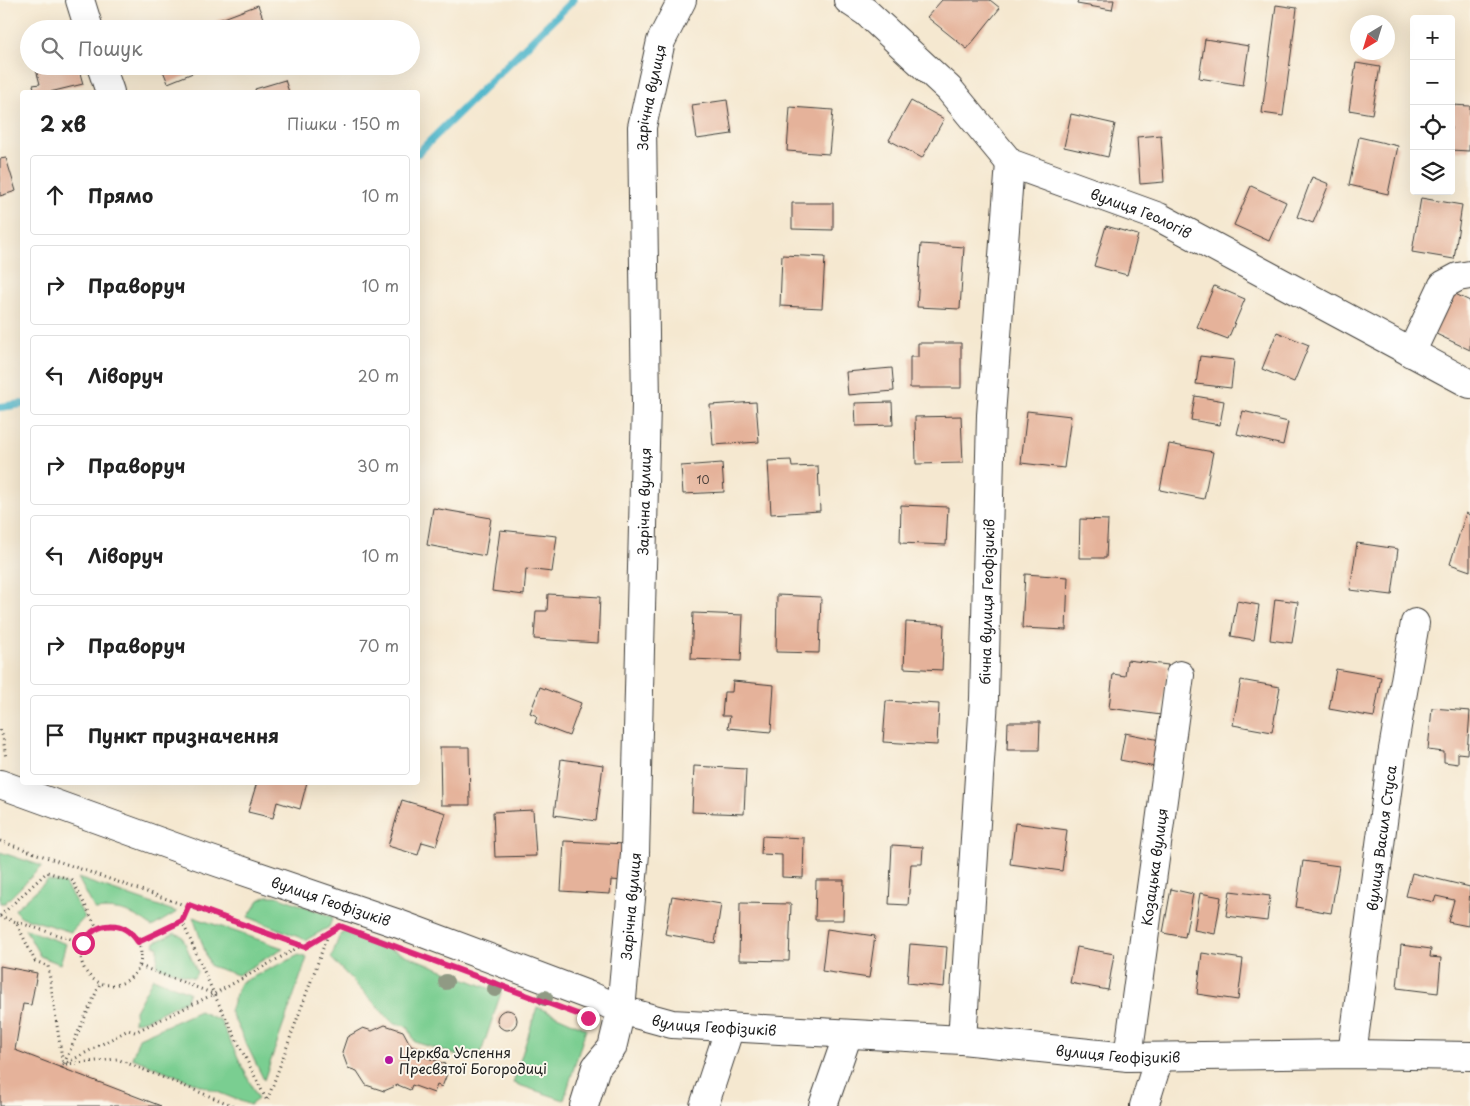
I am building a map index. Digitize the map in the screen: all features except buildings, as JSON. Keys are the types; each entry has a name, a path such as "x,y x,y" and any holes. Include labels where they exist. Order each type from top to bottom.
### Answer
{"street":[{"path":"80,0 86,20"},
{"name":"Зарічна вулиця","path":"584,1106 596,1067 612,1048 621,1010 636,854 646,414 642,127 661,41 682,0"},
{"path":"848,0 866,12 949,89 1010,163"},
{"path":"104,75 109,90"},
{"name":"вулиця Геологів","path":"1010,163 1159,216 1470,384"},
{"name":"бічна вулиця Геофізиків","path":"962,1040 984,699 990,415 1010,163"},
{"path":"1411,353 1444,286 1458,277 1470,274"},
{"name":"вулиця Василя Стуса","path":"1352,1054 1392,755 1415,623"},
{"name":"Козацька вулиця","path":"1128,1057 1180,675"},
{"name":"вулиця Геофізиків","path":"0,784 205,858 399,924 593,997 621,1010 672,1024 962,1040 1128,1057 1352,1054 1470,1056"},
{"path":"704,1106 730,1027"},
{"path":"823,1106 848,1034"},
{"path":"1144,1106 1159,1058"}],"path":[{"path":"0,730 3,737"},
{"path":"0,841 189,905 302,946"},
{"path":"83,943 0,916 47,872 72,880 97,928"},
{"path":"138,942 182,921 189,905"},
{"path":"182,921 214,994 267,1101"},
{"path":"16,922 35,961 48,966 49,969 62,1066"},
{"path":"113,925 120,926 134,935 138,942 141,958 140,966 128,981 110,986 100,984 87,974 83,967 81,959 83,943 97,928 113,925"},
{"path":"62,1066 128,1030 135,1032 214,994 302,946 305,947 340,926"},
{"path":"266,1106 329,932"},
{"path":"140,966 214,994"},
{"path":"62,1066 100,984"},
{"path":"62,1066 117,1059 234,1106"}],"green space":[{"path":"0,852 42,866 5,903 0,903"},
{"path":"78,878 177,912 152,927 126,912 111,909 95,910"},
{"path":"48,880 65,884 85,917 71,932 19,916 15,909"},
{"path":"267,896 277,896 333,917 329,927 306,940 248,917 259,900"},
{"path":"193,917 283,948 238,975 210,966"},
{"path":"25,929 66,944 60,964 40,956"},
{"path":"345,931 501,993 478,1062 415,1042 408,1027 392,1022 331,958 339,937"},
{"path":"175,933 182,936 197,972 194,978 157,966 158,947 154,945 155,942"},
{"path":"299,955 307,958 264,1080 230,1011 240,983"},
{"path":"153,978 189,992 186,1000 150,1018 134,1023 135,1011"},
{"path":"537,1007 586,1029 564,1100 513,1083"},
{"path":"199,1011 220,1020 258,1099 250,1105 132,1058 139,1038"}],"waterway":[{"path":"420,151 573,0"},
{"path":"0,407 20,404"}],"place":[{"name":"Церква Успення Пресвятої Богородиці","path":"389,1060"}],"route":[{"path":"83,943 86,937 97,928 113,925 128,930 138,942 182,921 189,905 305,947 340,926 588,1018"}]}
